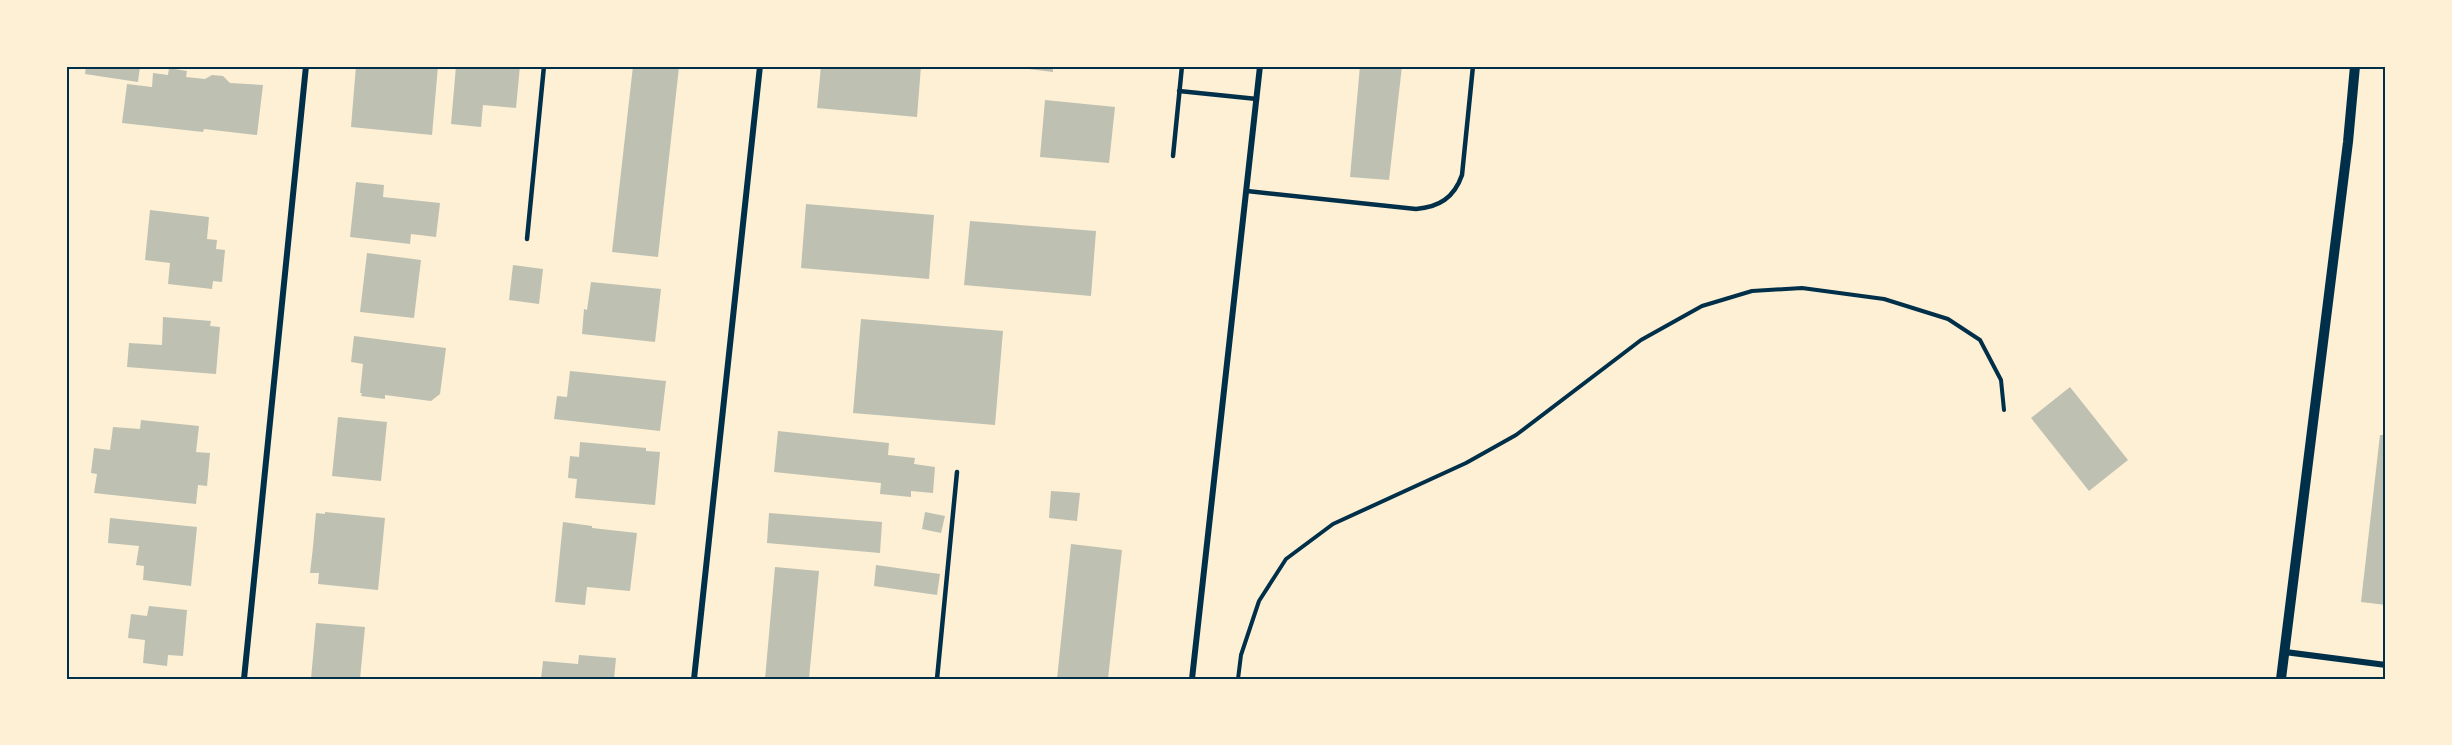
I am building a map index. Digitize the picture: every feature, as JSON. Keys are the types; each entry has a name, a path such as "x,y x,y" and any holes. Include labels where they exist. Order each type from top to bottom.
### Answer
{"street":[{"path":"244,679 306,66"},
{"path":"694,679 760,66"},
{"path":"1192,679 1260,66"},
{"path":"2281,679 2345,166 2355,66"},
{"path":"2285,652 2386,664"}],"lane":[{"path":"527,239 544,66"},
{"path":"1173,156 1182,66"},
{"path":"1247,191 1416,209 1439,204 1458,187 1462,175 1473,66"},
{"path":"1179,91 1257,99"},
{"path":"937,679 957,471"}],"path":[{"path":"1238,679 1241,655 1259,601 1286,559 1332,524 1466,463 1516,435 1641,340 1702,306 1752,291 1802,288 1884,299 1948,319 1980,340 2001,380 2004,411"}],"building":[{"path":"86,66 140,66 138,82 85,74"},
{"path":"356,66 438,66 432,135 351,127"},
{"path":"456,66 520,66 516,108 483,105 481,127 451,124"},
{"path":"633,66 679,67 658,257 612,252"},
{"path":"821,66 921,66 917,117 817,108"},
{"path":"1005,66 1053,66 1053,72"},
{"path":"1360,66 1402,66 1389,180 1350,177"},
{"path":"169,68 187,71 186,77 205,79 212,75 223,76 230,83 263,85 257,135 122,123 127,84 152,87 153,73 168,75"},
{"path":"1045,100 1115,107 1109,163 1040,157"},
{"path":"356,182 384,185 383,197 440,203 436,237 411,234 410,244 350,237"},
{"path":"806,204 934,215 929,279 801,268"},
{"path":"150,210 209,217 207,239 217,240 216,249 225,250 222,282 213,281 212,289 168,284 170,263 145,260"},
{"path":"970,221 1096,231 1091,296 964,285"},
{"path":"367,253 421,260 414,318 360,312"},
{"path":"513,265 543,269 539,304 509,300"},
{"path":"591,282 661,289 655,342 582,334 584,309 587,310"},
{"path":"163,317 211,321 210,326 220,327 216,374 127,367 129,343 162,345"},
{"path":"861,319 1003,331 995,425 853,413"},
{"path":"354,336 446,348 440,394 431,401 385,395 385,399 361,396 363,364 351,362"},
{"path":"570,371 666,381 660,431 554,419 557,396 567,397"},
{"path":"2070,387 2128,460 2089,491 2031,418"},
{"path":"338,417 387,422 381,481 332,476"},
{"path":"141,420 199,426 196,452 210,453 207,486 198,485 196,504 94,493 97,474 91,473 94,448 110,450 113,427 140,429"},
{"path":"778,431 889,443 888,455 915,458 914,464 935,467 933,493 911,491 911,497 880,494 881,483 774,472"},
{"path":"2380,435 2386,435 2386,605 2361,602"},
{"path":"580,442 646,448 646,451 660,452 655,505 575,498 577,479 568,478 570,456 579,457"},
{"path":"1051,491 1080,493 1077,521 1049,518"},
{"path":"325,512 385,518 378,590 318,584 319,573 310,573 316,513 325,514"},
{"path":"925,512 945,516 941,533 922,529"},
{"path":"769,513 882,522 880,553 767,543"},
{"path":"110,518 197,527 191,586 143,580 144,566 136,565 139,546 108,543"},
{"path":"563,522 637,533 630,591 587,587 585,605 555,602"},
{"path":"1071,544 1122,550 1108,679 1057,679"},
{"path":"876,565 940,574 937,595 874,586"},
{"path":"775,567 819,571 809,679 765,679"},
{"path":"149,606 187,610 183,656 168,655 167,666 143,663 145,640 128,638 131,614 147,616"},
{"path":"316,623 365,627 360,679 311,679"},
{"path":"579,655 616,658 614,679 541,679 543,661 578,664"}]}
